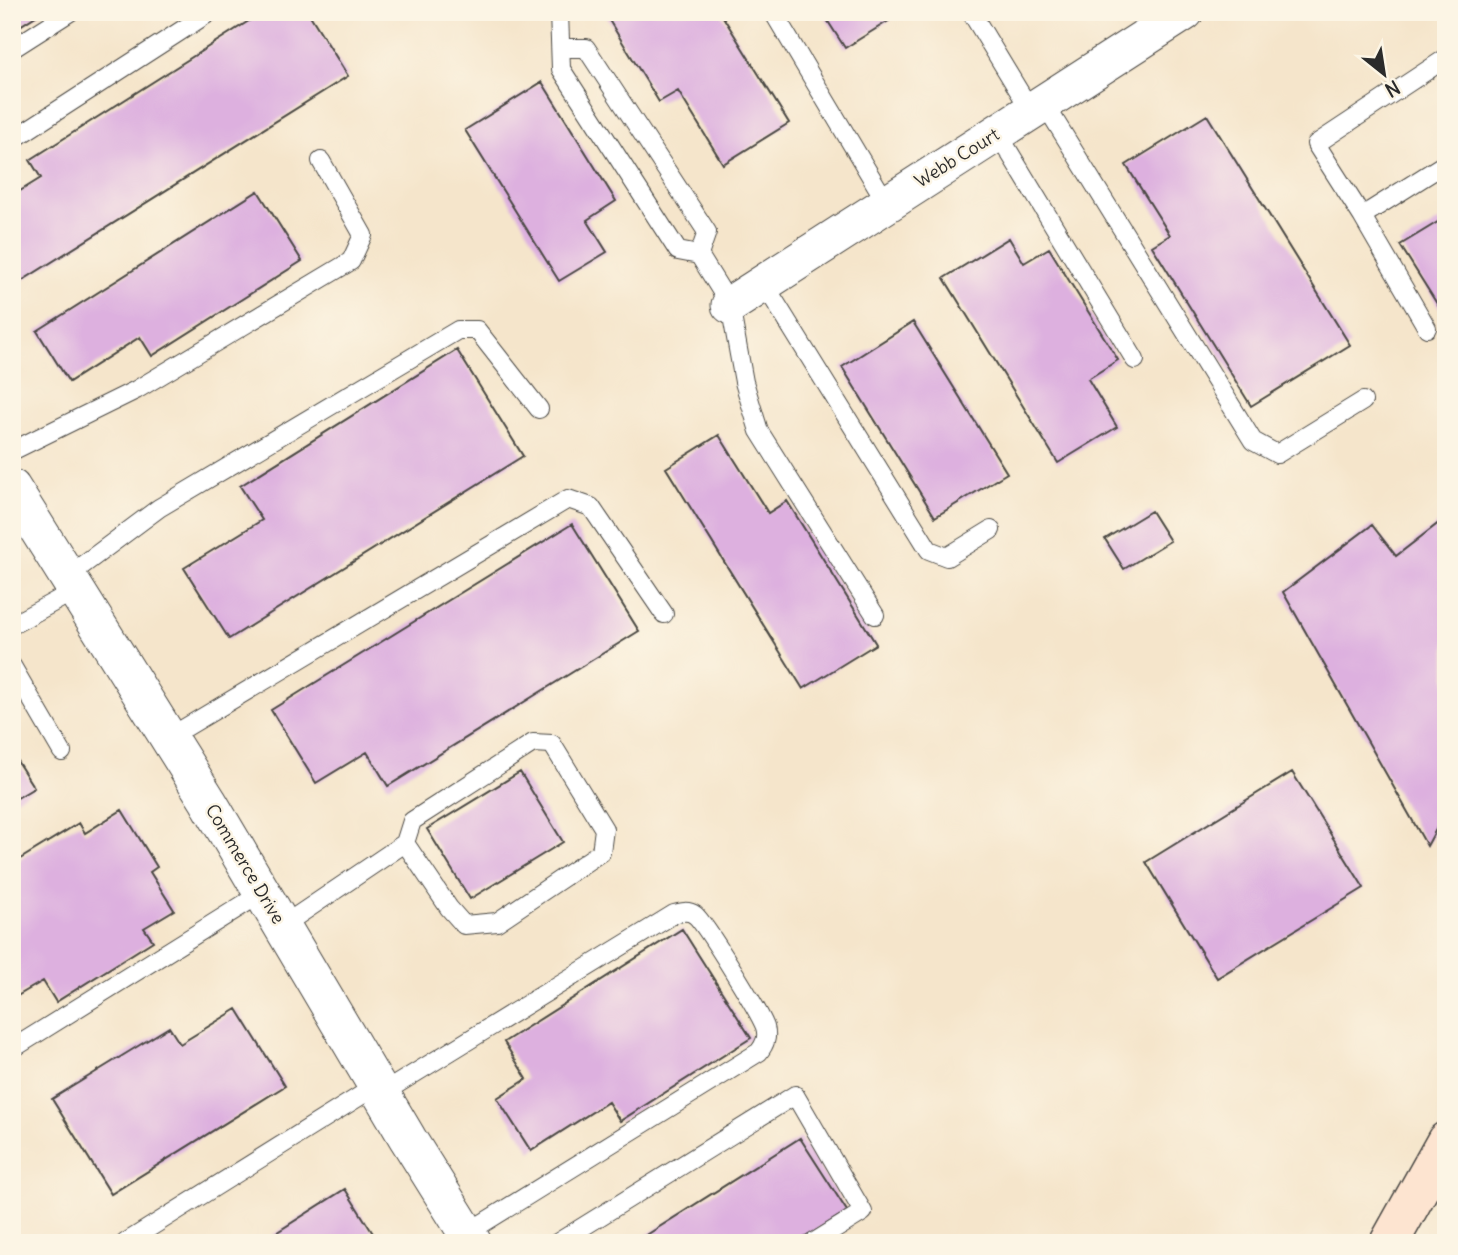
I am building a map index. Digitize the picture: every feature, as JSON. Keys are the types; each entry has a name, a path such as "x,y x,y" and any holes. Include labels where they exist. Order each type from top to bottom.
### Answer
{"main road":[{"path":"1389,1243 1446,1141"}],"street":[{"name":"Webb Court","path":"730,304 1185,12"},
{"name":"Commerce Drive","path":"17,508 72,583 470,1238"}],"lane":[{"path":"12,49 70,12"},
{"path":"12,141 210,12"},
{"path":"559,12 561,69 678,251 699,255 730,304 744,382 759,431 875,615"},
{"path":"773,12 886,202"},
{"path":"971,12 1037,107 1253,441 1277,453 1363,401"},
{"path":"562,48 586,48 707,232 699,255"},
{"path":"1427,328 1362,216 1316,144 1446,58"},
{"path":"998,132 1135,360"},
{"path":"12,451 136,390 351,261 363,234 321,161"},
{"path":"1362,216 1446,163"},
{"path":"763,282 929,550 947,557 991,530"},
{"path":"12,625 72,583 159,508 458,330 477,330 539,409"},
{"path":"168,738 568,499 591,508 664,614"},
{"path":"12,666 62,752"},
{"path":"282,926 405,843 412,821 533,743 552,744 604,829 601,852 497,922 464,925 449,908 405,843"},
{"path":"12,1049 262,893"},
{"path":"125,1243 674,914 686,912 696,916 766,1028 766,1042 759,1052 470,1238"},
{"path":"557,1243 795,1095 863,1212 813,1243"}],"building":[{"path":"12,12 42,12 15,29"},
{"path":"263,12 308,12 348,76 12,287 12,196 41,178 30,160"},
{"path":"604,12 720,12 789,123 723,164 678,91 659,102"},
{"path":"822,12 903,12 845,48"},
{"path":"542,82 616,201 587,220 607,252 559,281 465,130"},
{"path":"1207,115 1350,345 1251,406 1152,246 1170,235 1126,165"},
{"path":"258,191 302,261 152,356 140,337 69,382 37,331"},
{"path":"1446,217 1446,318 1400,245"},
{"path":"1009,238 1024,263 1049,248 1118,360 1088,379 1117,427 1058,463 944,278"},
{"path":"913,322 1007,473 935,517 842,367"},
{"path":"457,350 523,456 229,639 184,568 262,520 240,486"},
{"path":"719,435 768,513 787,501 876,644 803,689 666,468"},
{"path":"1151,511 1170,541 1124,569 1105,539"},
{"path":"1440,522 1446,530 1446,811 1427,846 1283,592 1372,525 1396,556"},
{"path":"572,524 639,631 388,786 367,752 316,783 271,710"},
{"path":"12,753 34,788 12,801"},
{"path":"520,772 563,842 470,899 427,829"},
{"path":"1292,772 1364,888 1217,978 1146,862"},
{"path":"122,810 157,867 150,872 174,910 144,928 153,941 56,1002 43,981 12,999 12,864 79,823 85,833"},
{"path":"682,929 751,1038 620,1121 608,1102 531,1151 497,1098 527,1079 504,1042"},
{"path":"237,1009 285,1086 111,1194 52,1099 169,1027 180,1044"},
{"path":"800,1138 847,1211 796,1243 634,1243"},
{"path":"345,1189 379,1243 260,1243"}]}
